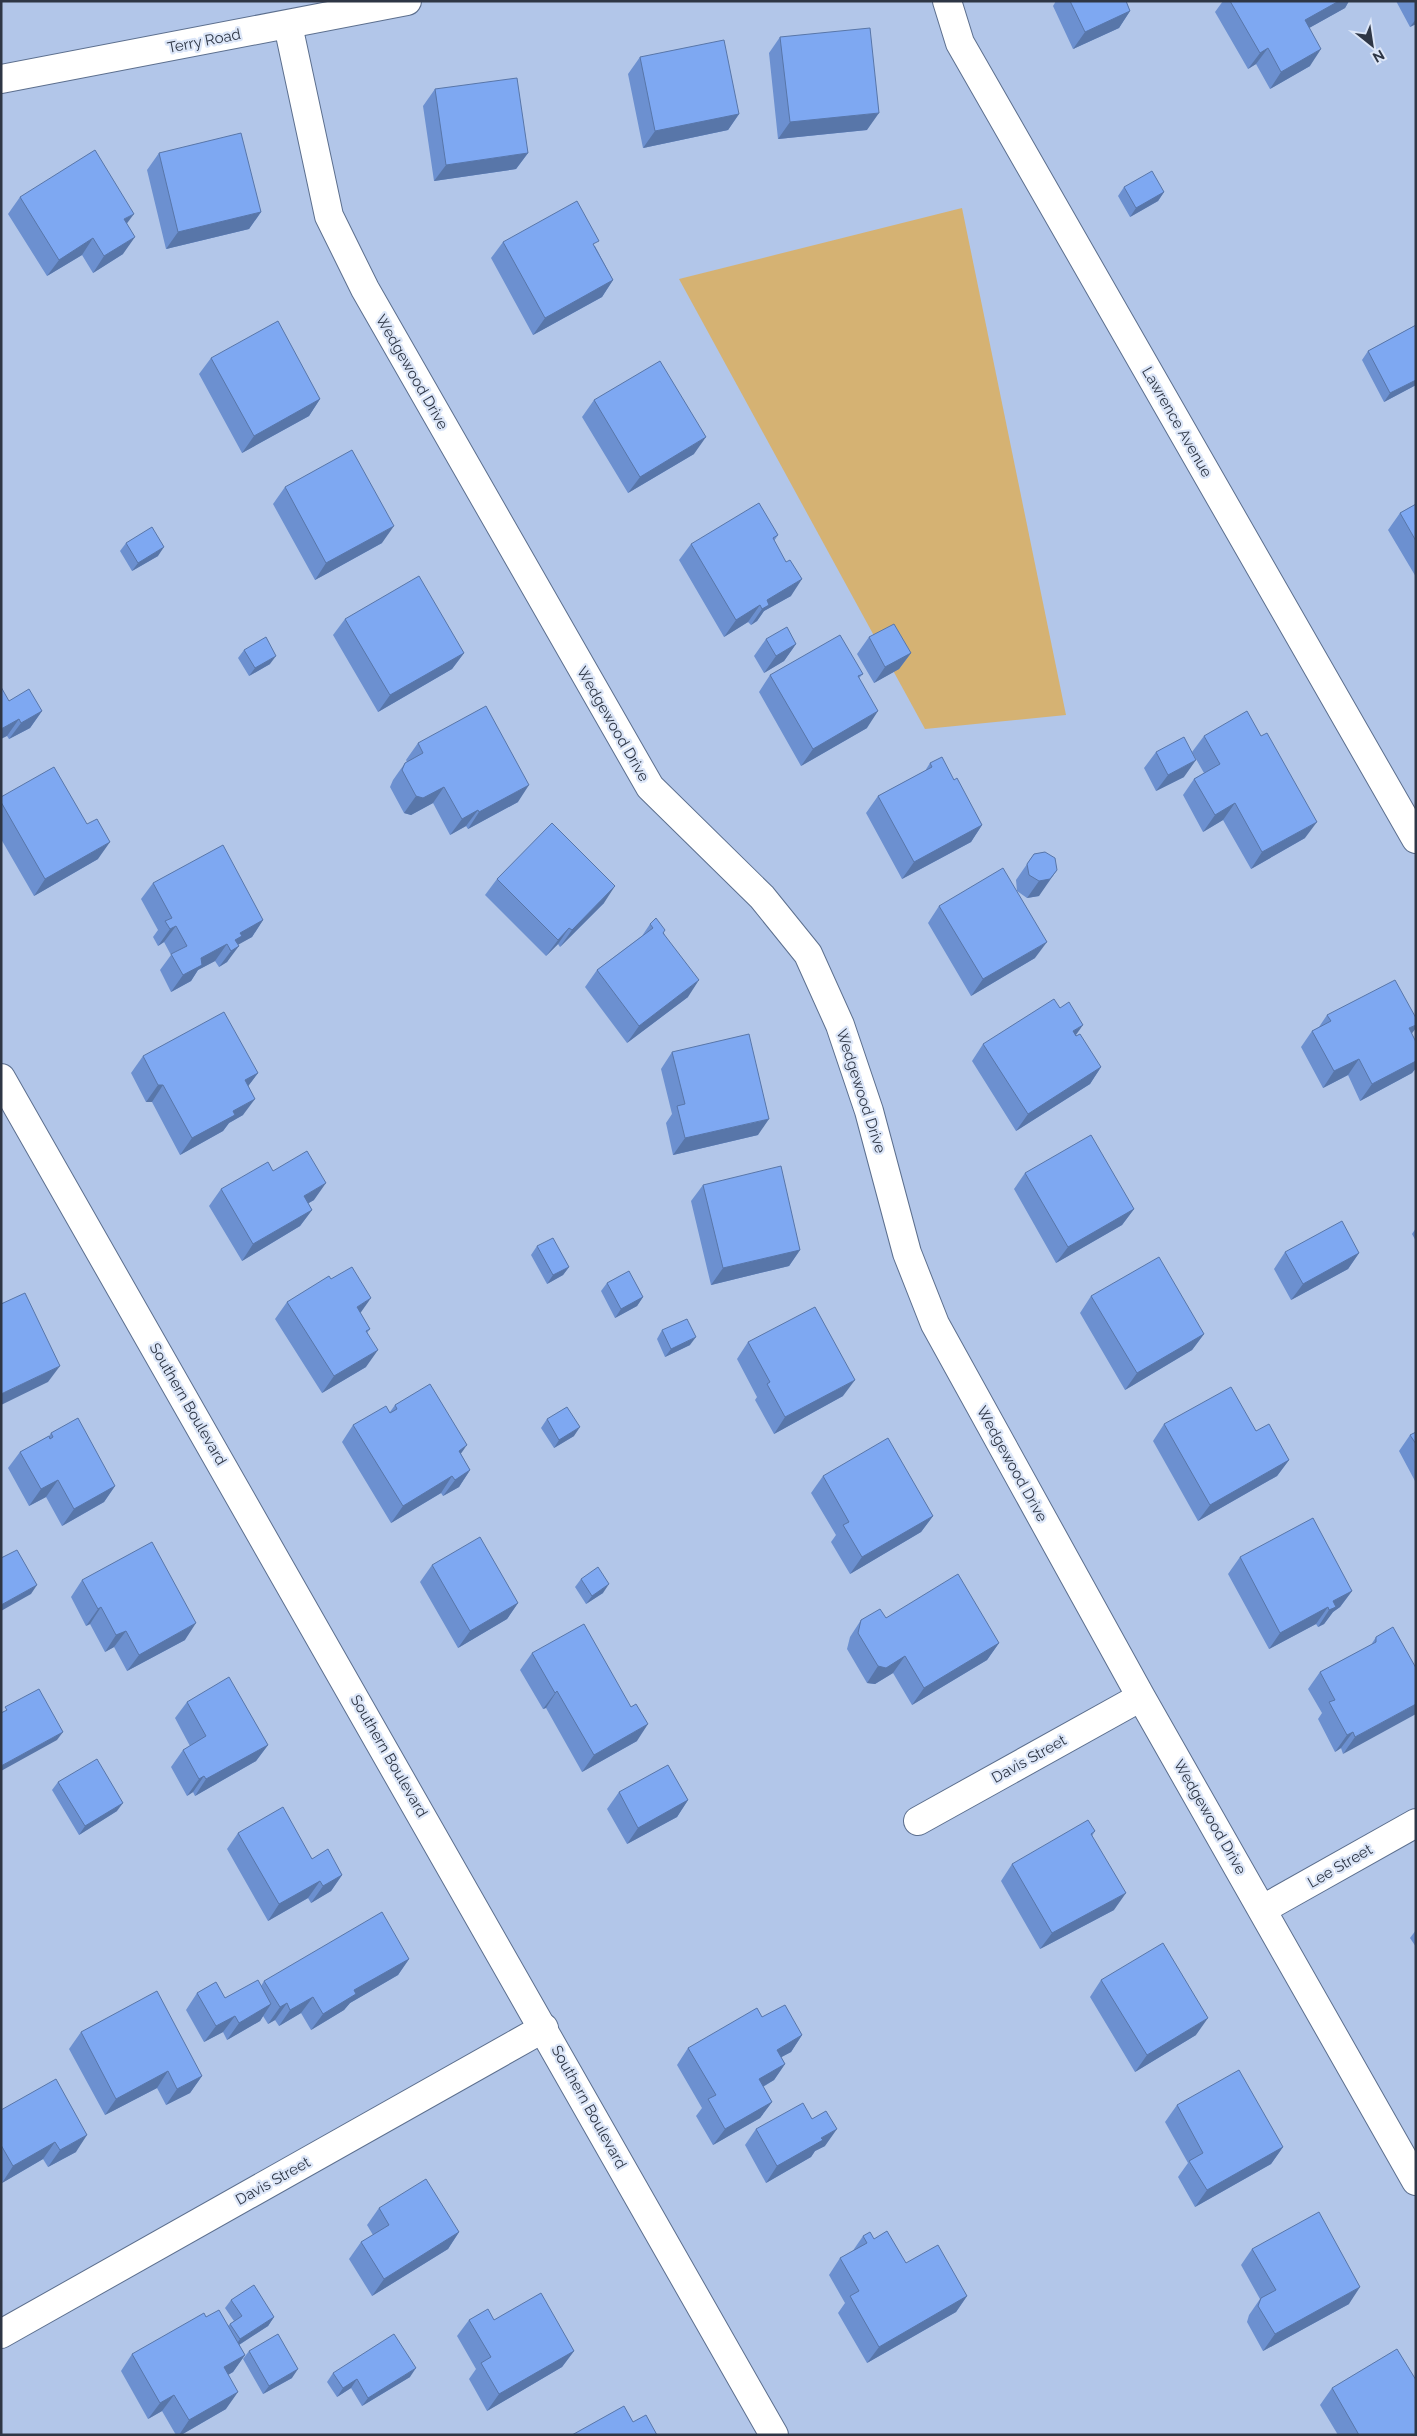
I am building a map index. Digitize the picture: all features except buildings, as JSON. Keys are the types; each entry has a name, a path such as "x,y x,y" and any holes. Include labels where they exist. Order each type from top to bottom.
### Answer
{"street":[{"name":"Terry Road","path":"1,79 407,1"},
{"name":"Lawrence Avenue","path":"946,1 960,44 1416,839"},
{"name":"Wedgewood Drive","path":"288,25 329,216 365,289 650,787 762,897 808,954 840,1025 869,1111 908,1253 935,1324 1141,1697 1416,2180"},
{"name":"Southern Boulevard","path":"1,1078 544,2028 774,2435"},
{"name":"Davis Street","path":"918,1821 1141,1697"},
{"name":"Lee Street","path":"1263,1909 1416,1823"},
{"name":"Davis Street","path":"1,2334 544,2028"}],"shaded area":[{"path":"962,208 1066,715 925,729 679,279"}]}
